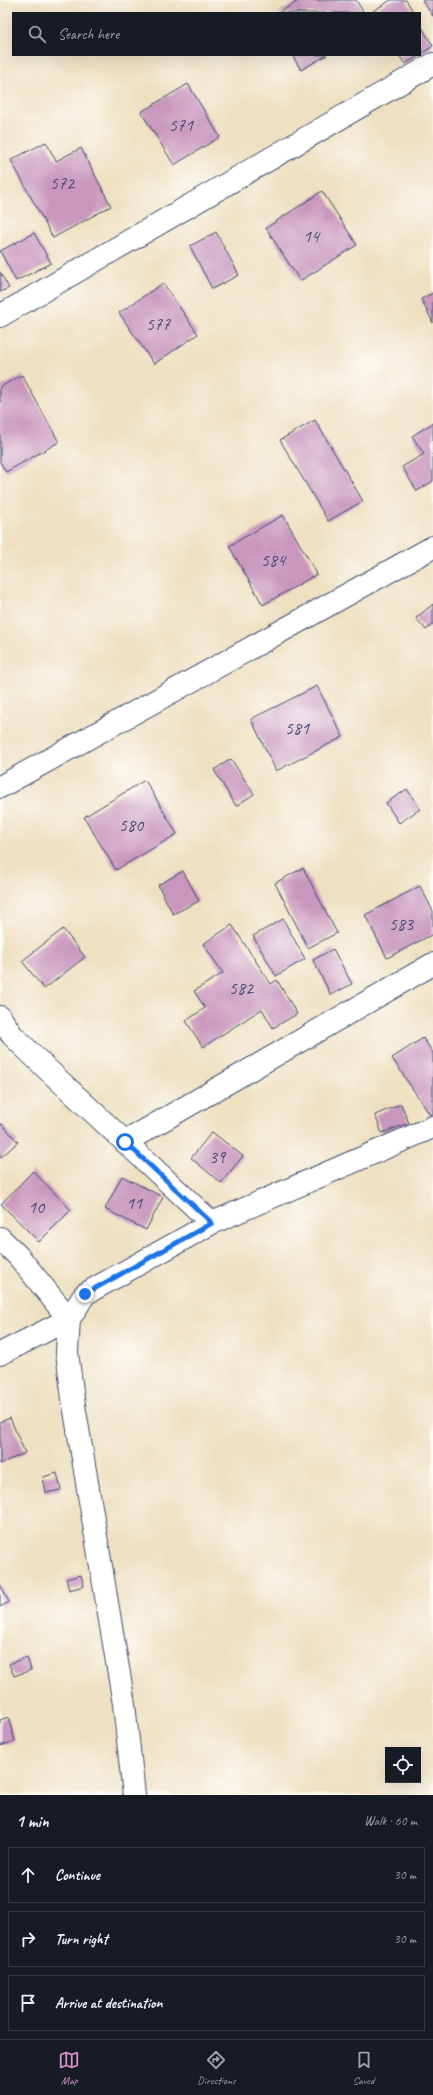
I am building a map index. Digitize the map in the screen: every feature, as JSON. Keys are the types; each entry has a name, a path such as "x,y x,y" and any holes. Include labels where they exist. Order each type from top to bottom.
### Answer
{"street":[{"path":"0,316 433,64"},
{"path":"0,787 433,547"},
{"path":"125,1142 433,964"},
{"path":"0,1017 12,1035 212,1223"},
{"path":"134,1795 124,1704 73,1399 67,1352 69,1320 85,1294 212,1223 433,1127"},
{"path":"0,1238 19,1257 69,1320"},
{"path":"0,1354 69,1320"}],"building":[{"path":"300,0 356,0 363,12 280,12"},
{"path":"391,0 406,0 413,12 374,12"},
{"path":"422,0 433,0 433,16"},
{"path":"421,26 433,46 421,54"},
{"path":"293,56 325,56 301,70"},
{"path":"400,56 418,56 405,64"},
{"path":"188,84 220,137 174,165 141,112"},
{"path":"46,142 56,161 81,148 111,206 53,238 11,160"},
{"path":"322,191 357,245 300,281 266,228"},
{"path":"216,232 239,275 212,289 190,246"},
{"path":"34,233 51,263 16,281 0,251"},
{"path":"0,272 9,288 0,292"},
{"path":"163,283 198,334 154,364 119,313"},
{"path":"433,293 433,323 421,299"},
{"path":"22,375 59,442 6,472 0,462 0,387"},
{"path":"315,420 363,501 328,521 280,440"},
{"path":"433,423 433,481 417,491 402,467 424,454 412,436"},
{"path":"283,515 317,574 263,605 229,546"},
{"path":"433,604 433,624 426,630 416,618"},
{"path":"317,686 343,737 276,771 251,719"},
{"path":"231,759 254,794 236,806 214,770"},
{"path":"145,780 177,834 116,870 84,817"},
{"path":"407,789 420,809 399,823 386,803"},
{"path":"303,868 337,933 308,948 275,883"},
{"path":"183,871 199,901 173,914 158,885"},
{"path":"420,886 433,911 433,934 387,958 365,915"},
{"path":"283,919 305,959 276,976 253,936"},
{"path":"232,925 271,984 277,980 297,1014 273,1028 262,1009 203,1047 186,1021 205,1008 194,991 223,973 203,944"},
{"path":"63,929 85,957 44,989 22,961"},
{"path":"333,949 352,984 331,995 313,960"},
{"path":"423,1038 433,1053 433,1114 430,1115 392,1058"},
{"path":"401,1104 409,1123 382,1133 375,1115"},
{"path":"2,1124 18,1142 0,1158 0,1125"},
{"path":"212,1132 243,1156 221,1183 191,1158"},
{"path":"33,1171 71,1210 39,1242 1,1204"},
{"path":"122,1176 163,1197 146,1230 105,1209"},
{"path":"10,1418 25,1453 0,1464 0,1422"},
{"path":"57,1473 61,1490 46,1493 43,1477"},
{"path":"81,1575 84,1586 69,1590 66,1579"},
{"path":"0,1584 9,1602 0,1607"},
{"path":"27,1657 31,1670 14,1676 9,1664"},
{"path":"8,1717 15,1741 0,1746 0,1720"}],"route":[{"path":"85,1294 114,1276 212,1223 125,1142"}]}
